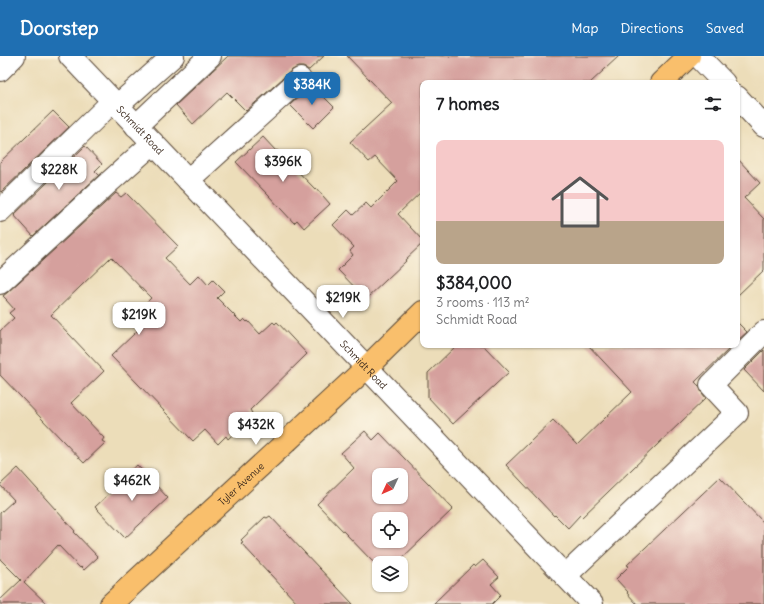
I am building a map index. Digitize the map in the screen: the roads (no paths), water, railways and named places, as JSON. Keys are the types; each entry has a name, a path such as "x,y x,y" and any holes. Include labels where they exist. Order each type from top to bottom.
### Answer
{"main road":[{"path":"664,80 689,56"},
{"name":"Tyler Avenue","path":"111,604 366,368 420,315"}],"street":[{"path":"0,70 14,56"},
{"path":"0,211 115,104 173,56"},
{"path":"136,126 210,56"},
{"path":"698,56 721,80"},
{"name":"Schmidt Road","path":"75,58 115,104 592,604"},
{"path":"188,180 300,79"},
{"path":"740,100 764,126"},
{"path":"0,283 153,143"},
{"path":"565,576 737,413 711,385 764,332"}]}
